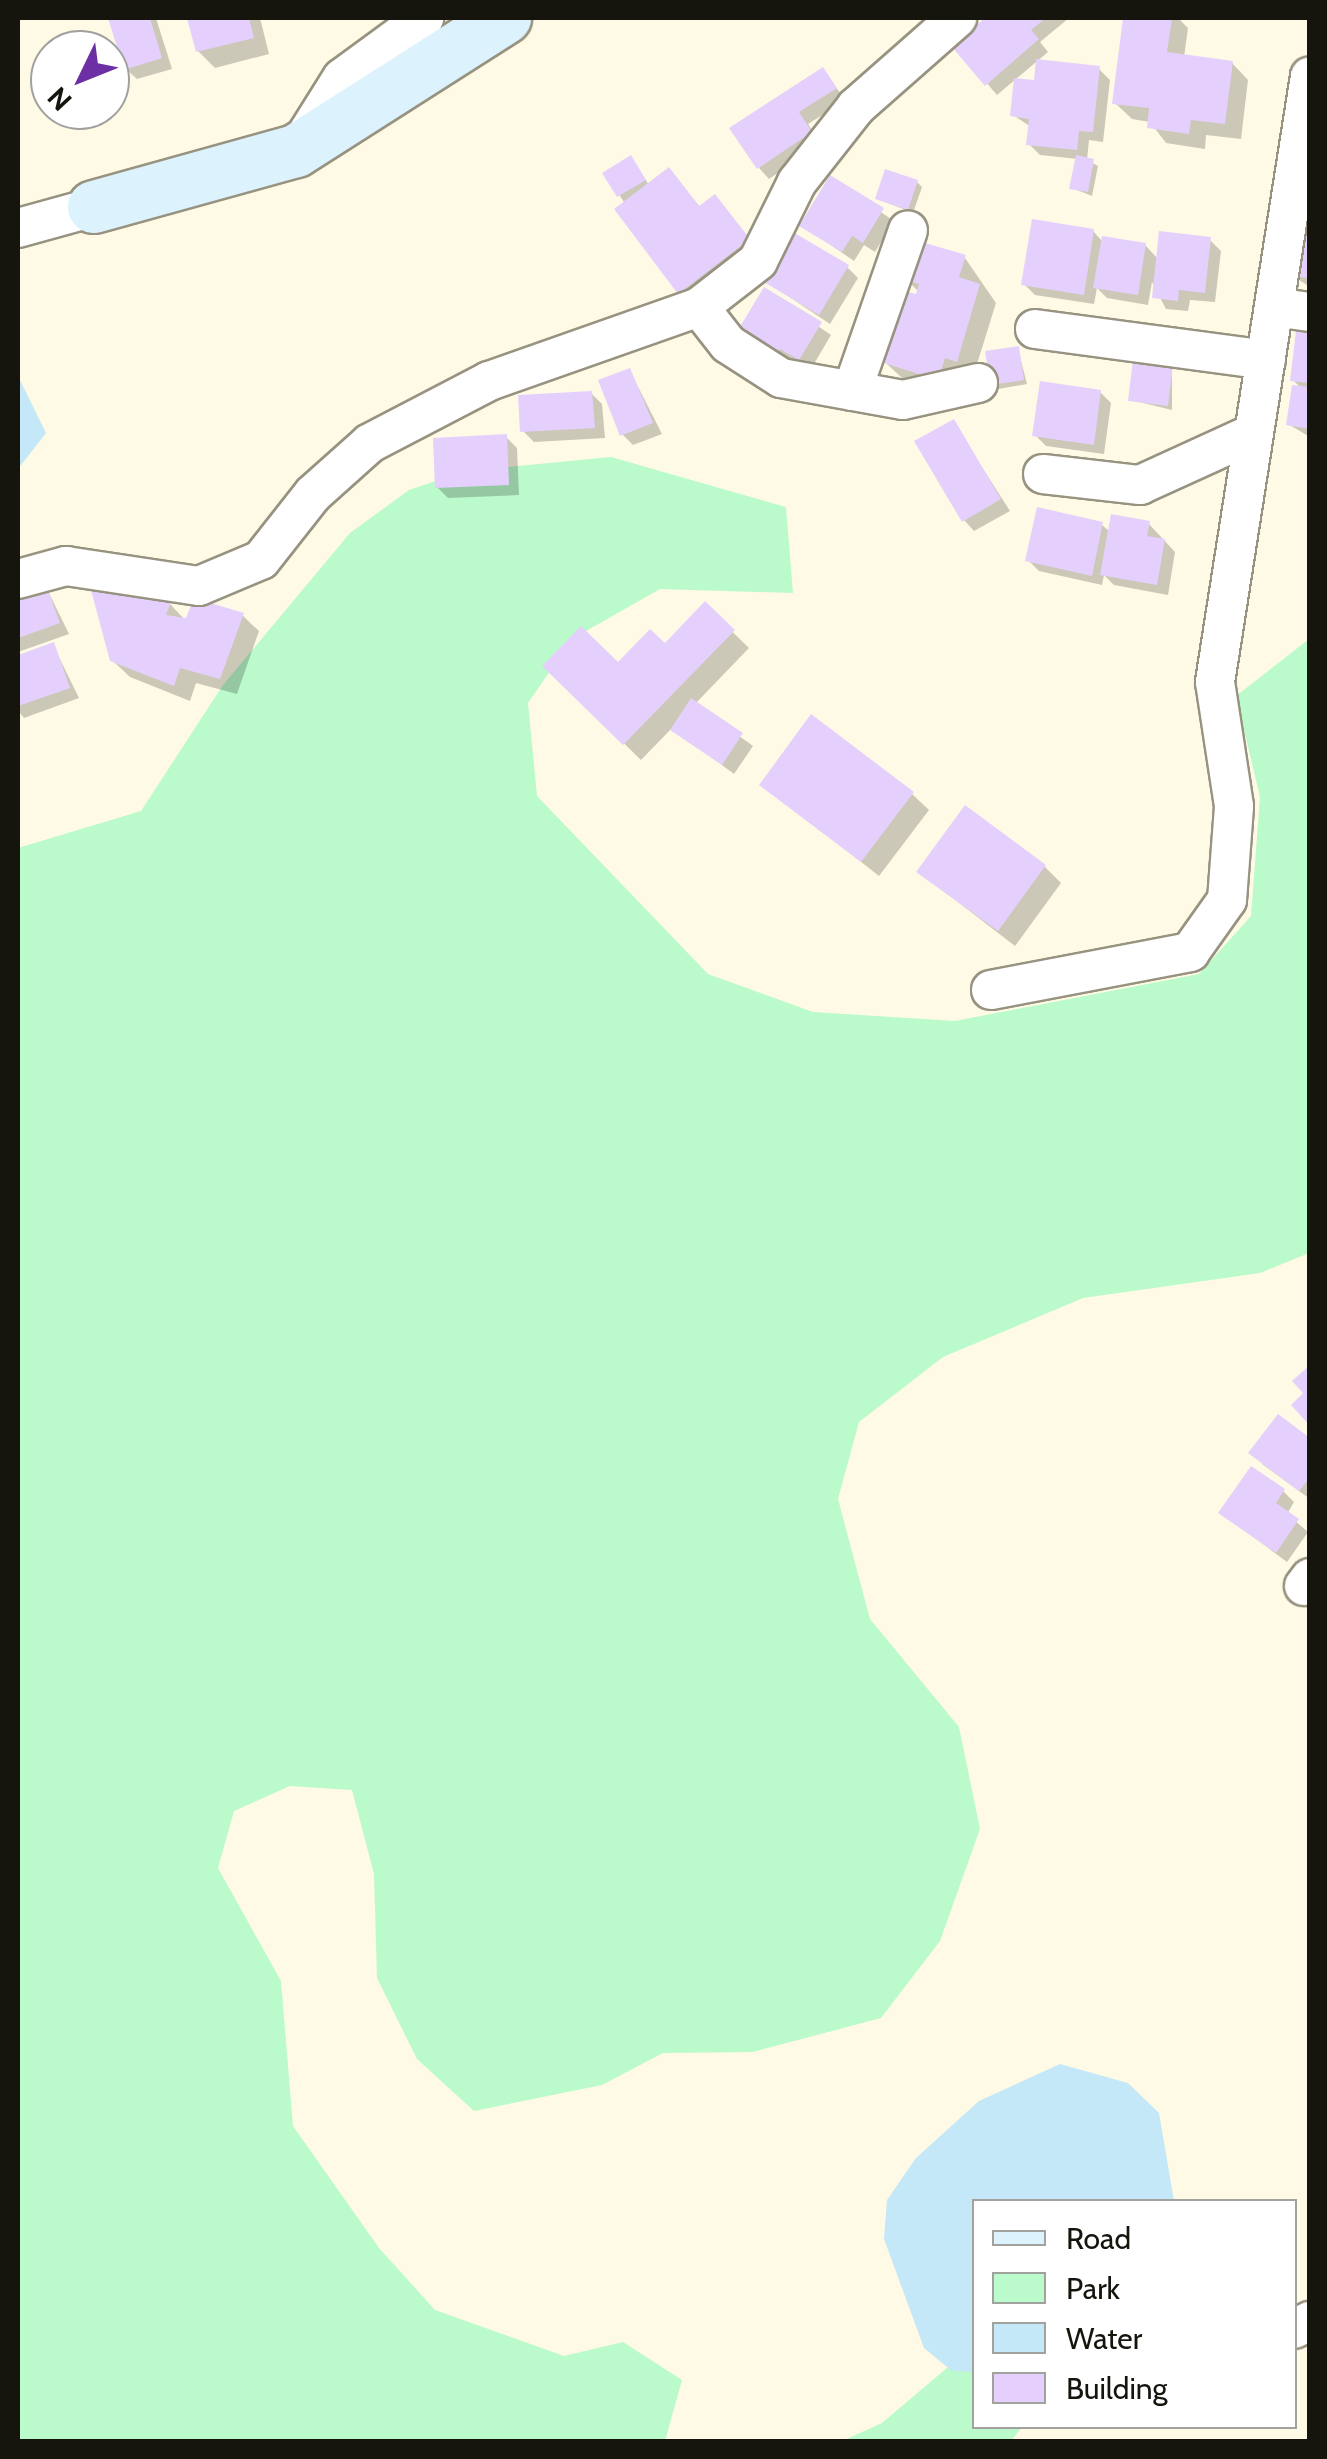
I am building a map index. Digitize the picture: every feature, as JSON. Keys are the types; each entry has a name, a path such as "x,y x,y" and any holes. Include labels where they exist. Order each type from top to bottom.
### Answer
{"street":[{"path":"296,151 342,78 424,18"},
{"path":"18,228 296,151 505,18"},
{"path":"18,580 66,566 199,586 261,560 313,494 370,443 489,381 699,307 758,261 797,182 856,107 957,18"},
{"path":"992,990 1190,952 1227,900 1234,806 1214,682 1266,360 1291,310 1310,76"},
{"path":"852,391 908,230"},
{"path":"699,307 728,344 781,378 902,400 978,383"},
{"path":"1035,329 1266,360"},
{"path":"1043,474 1140,486 1254,433"}],"green space":[{"path":"611,457 786,507 793,593 660,589 572,639 528,703 537,796 708,974 813,1012 955,1021 1199,974 1251,916 1260,797 1236,696 1309,639 1309,1253 1260,1273 1083,1298 943,1357 859,1422 838,1499 870,1619 959,1727 980,1829 940,1941 881,2018 753,2052 663,2053 602,2085 474,2111 417,2059 377,1978 374,1874 352,1790 290,1786 234,1811 218,1868 281,1981 293,2126 379,2248 435,2310 564,2356 623,2342 682,2380 665,2441 18,2442 18,848 141,811 223,685 350,533 409,490 465,471"},
{"path":"972,2347 972,2429 1020,2429 1011,2441 840,2442 882,2423"}],"water":[{"path":"18,376 46,433 18,469"},
{"path":"1060,2064 1128,2083 1159,2113 1174,2199 972,2199 972,2372 952,2371 924,2348 884,2239 887,2200 916,2158 979,2101"}],"building":[{"path":"108,18 150,18 162,58 130,68 130,30 112,30"},
{"path":"187,18 249,18 254,38 196,52"},
{"path":"985,18 1046,18 1031,30 1039,39 985,86 951,46"},
{"path":"1123,18 1172,18 1167,52 1233,61 1225,124 1191,120 1189,134 1147,128 1149,108 1112,104"},
{"path":"1036,59 1100,66 1093,132 1079,131 1077,150 1026,145 1029,119 1010,116 1014,78 1034,80"},
{"path":"823,67 837,88 799,112 812,132 757,169 729,128"},
{"path":"631,155 646,180 617,197 602,173"},
{"path":"1076,155 1094,159 1088,192 1069,189"},
{"path":"669,167 699,206 715,194 750,239 678,294 614,209"},
{"path":"885,169 918,180 908,210 875,199"},
{"path":"830,175 884,208 863,243 852,236 842,252 799,226"},
{"path":"1032,219 1094,229 1084,295 1021,285"},
{"path":"1296,219 1310,221 1310,278 1289,276"},
{"path":"786,228 849,265 819,315 764,282 781,255"},
{"path":"1159,231 1211,237 1205,293 1179,290 1178,301 1152,298"},
{"path":"1102,236 1146,243 1138,295 1093,288"},
{"path":"915,240 966,255 959,277 980,284 957,362 945,358 938,380 884,363 905,291 916,294 919,284 903,279"},
{"path":"764,287 822,322 799,360 780,349 771,363 732,340"},
{"path":"1296,331 1310,333 1310,383 1290,381"},
{"path":"1019,346 1024,380 990,385 985,351"},
{"path":"1133,360 1173,365 1168,406 1128,401"},
{"path":"630,368 653,423 620,436 598,380"},
{"path":"1040,381 1101,390 1094,445 1032,436"},
{"path":"1292,385 1310,387 1310,429 1286,425"},
{"path":"592,391 595,428 520,432 518,395"},
{"path":"954,419 1001,499 962,522 914,441"},
{"path":"507,434 509,485 435,488 433,438"},
{"path":"1037,507 1103,522 1092,576 1025,561"},
{"path":"1111,514 1150,521 1147,536 1165,539 1157,585 1100,575"},
{"path":"44,580 60,623 18,638 18,589"},
{"path":"91,590 171,602 166,615 186,618 194,598 244,613 220,679 180,668 174,686 110,661"},
{"path":"705,601 735,630 623,745 542,666 581,626 618,662 650,629 665,643"},
{"path":"54,642 70,688 18,706 18,655"},
{"path":"691,698 743,733 722,765 670,730"},
{"path":"811,714 914,792 861,862 759,785"},
{"path":"965,805 1046,865 998,931 916,872"},
{"path":"1310,1365 1310,1426 1291,1405 1303,1393 1292,1381"},
{"path":"1278,1414 1310,1438 1310,1478 1299,1491 1248,1453"},
{"path":"1251,1466 1285,1489 1276,1503 1299,1519 1276,1553 1218,1513"}]}
